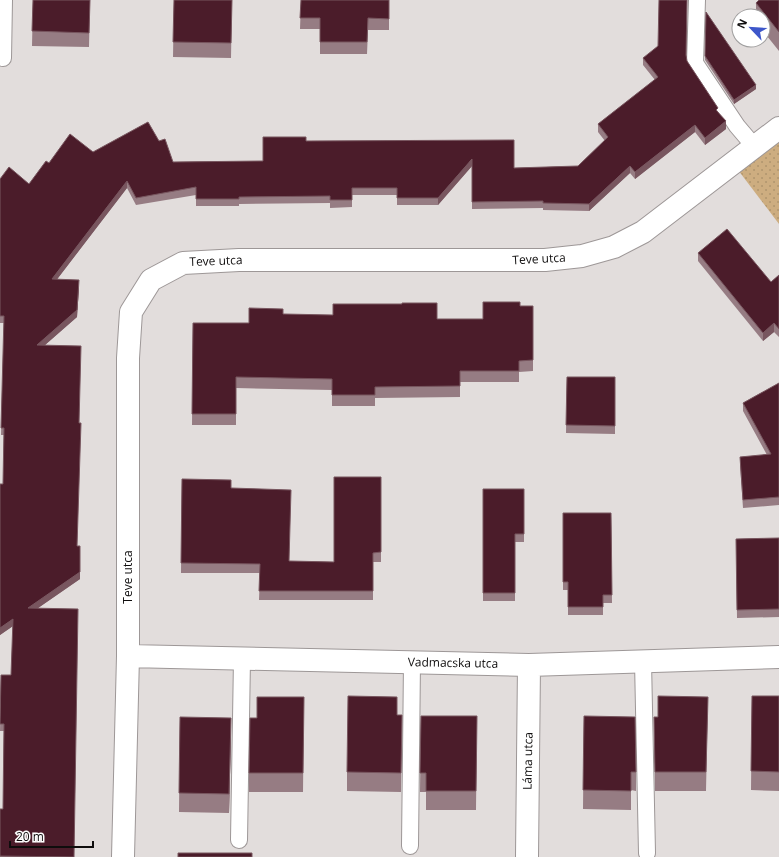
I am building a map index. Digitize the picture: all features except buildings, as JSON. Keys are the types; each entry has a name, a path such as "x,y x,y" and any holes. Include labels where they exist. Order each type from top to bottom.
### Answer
{"street":[{"name":"Teve utca","path":"123,857 128,656 128,358 131,312 151,280 183,263 190,262 239,260 545,260 582,256 614,247 644,232 779,128"},
{"name":"Vadmacska utca","path":"128,656 529,665 779,657"},
{"name":"Láma utca","path":"527,857 529,665"}],"lane":[{"path":"3,58 4,0"},
{"path":"697,0 696,63 737,126 754,146"},
{"path":"239,840 242,659"},
{"path":"643,661 647,853"},
{"path":"410,846 412,662"}],"shaded area":[{"path":"779,140 779,224 738,170"}]}
